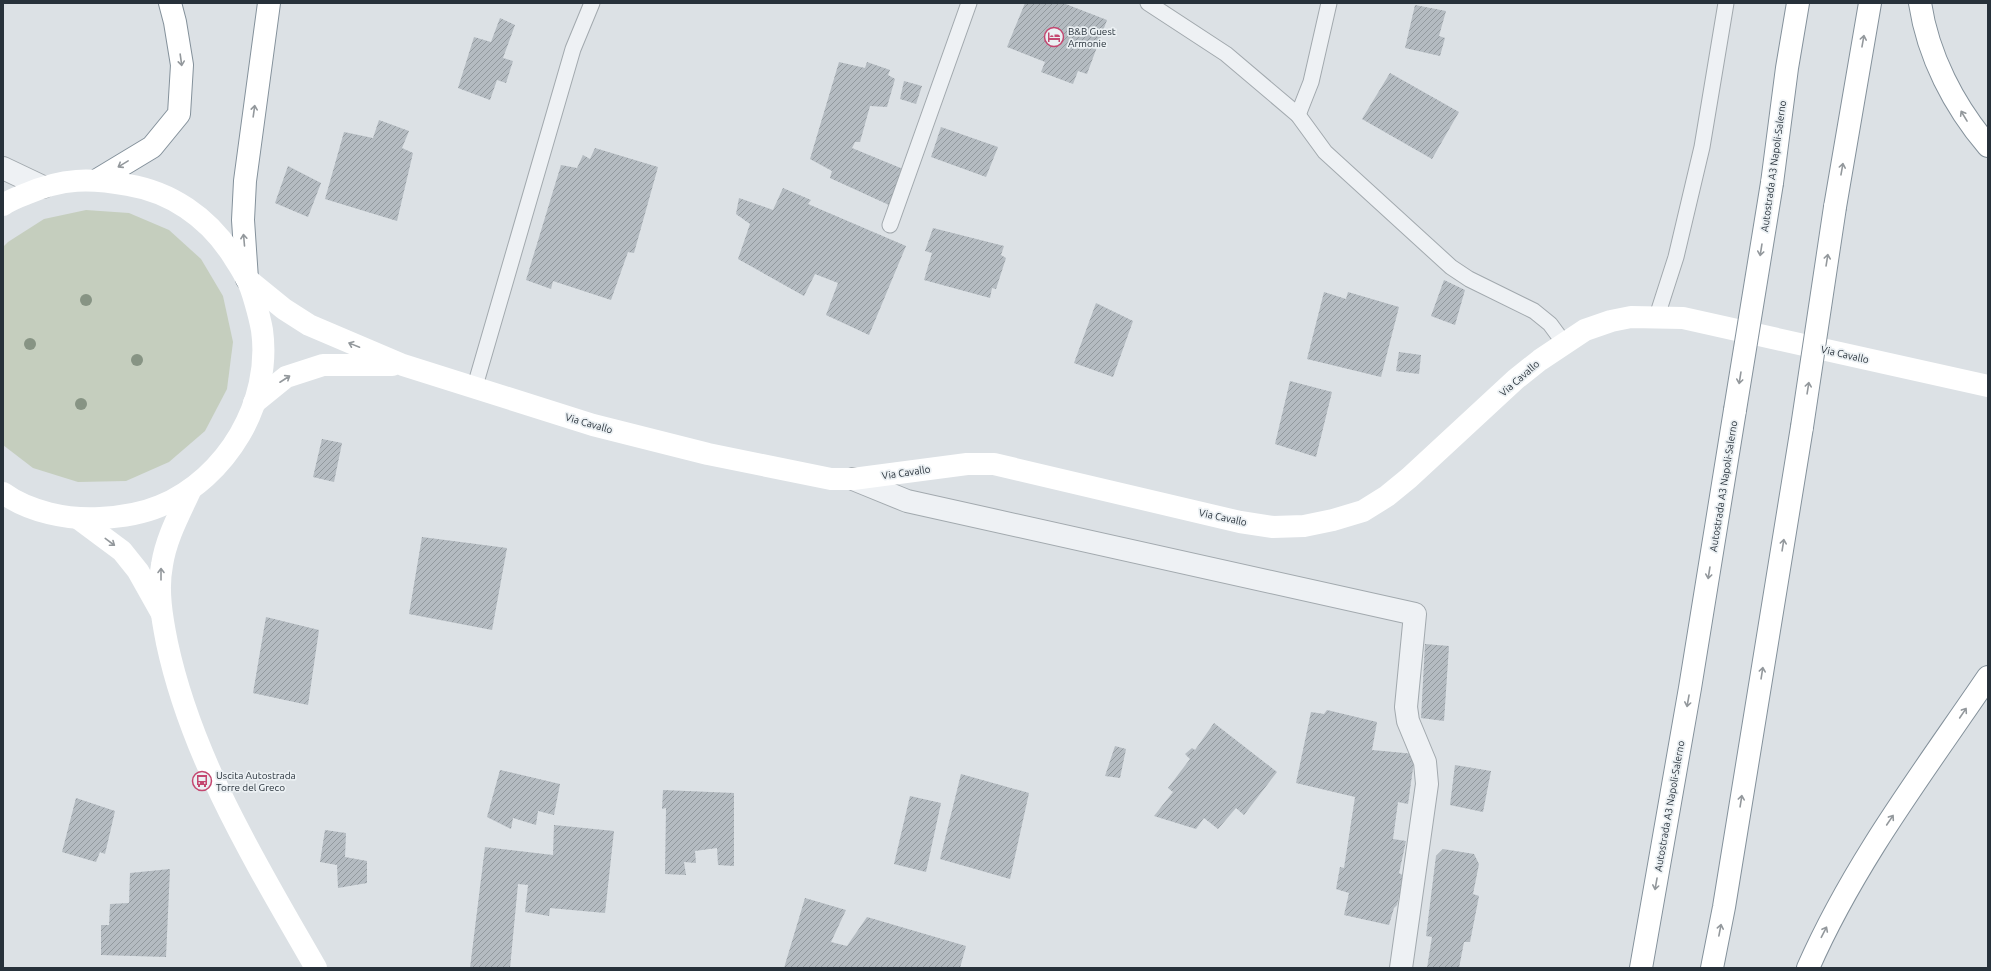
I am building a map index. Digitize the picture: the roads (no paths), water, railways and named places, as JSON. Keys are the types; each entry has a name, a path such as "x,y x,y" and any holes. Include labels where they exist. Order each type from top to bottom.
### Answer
{"main road":[{"path":"3,493 45,513 79,519 121,517 160,506 191,489 224,458 240,436 254,403 262,367 262,330 248,279 242,220 245,181 269,3"},
{"path":"1787,68 1789,3"},
{"name":"Autostrada A3 Napoli-Salerno","path":"1641,968 1690,688 1772,184 1787,68 1798,3"},
{"path":"1712,968 1725,899 1802,427 1835,207 1870,3"},
{"path":"1920,3 1923,22 1934,54 1950,91 1969,124 1988,146"},
{"path":"99,179 152,147 179,114 182,65 173,9"},
{"path":"3,205 43,187 65,181 99,179 147,188 182,205 218,234 248,279 284,309 309,325 404,365"},
{"name":"Via Cavallo","path":"404,365 475,386 593,425 708,454 831,479 853,480 967,464 994,464 1240,522 1273,527 1304,526 1326,522 1363,511 1387,496 1516,379 1564,343 1585,330 1611,321 1630,317 1657,316 1683,318 1988,386"},
{"path":"254,403 286,377 323,365 404,365"},
{"path":"191,489 170,534 161,566 161,613 175,678 204,758 255,861 316,968"},
{"path":"79,519 122,551 138,570 161,613"},
{"path":"1808,968 1822,936 1867,853 1988,677"}],"street":[{"path":"3,168 43,187"},
{"path":"853,480 907,501 1415,614 1406,707 1408,721 1425,762 1428,784 1401,968"}],"lane":[{"path":"475,386 573,49 592,3"},
{"path":"890,225 969,3"},
{"path":"1148,3 1226,54 1298,115 1325,152 1451,267 1469,279 1534,310 1550,324 1564,343"},
{"path":"1298,115 1311,82 1330,3"},
{"path":"1657,316 1676,257 1702,147 1726,3"}],"place":[{"name":"B&B Guest Armonie","path":"1054,37"},
{"name":"Uscita Autostrada Torre del Greco","path":"202,781"}]}
